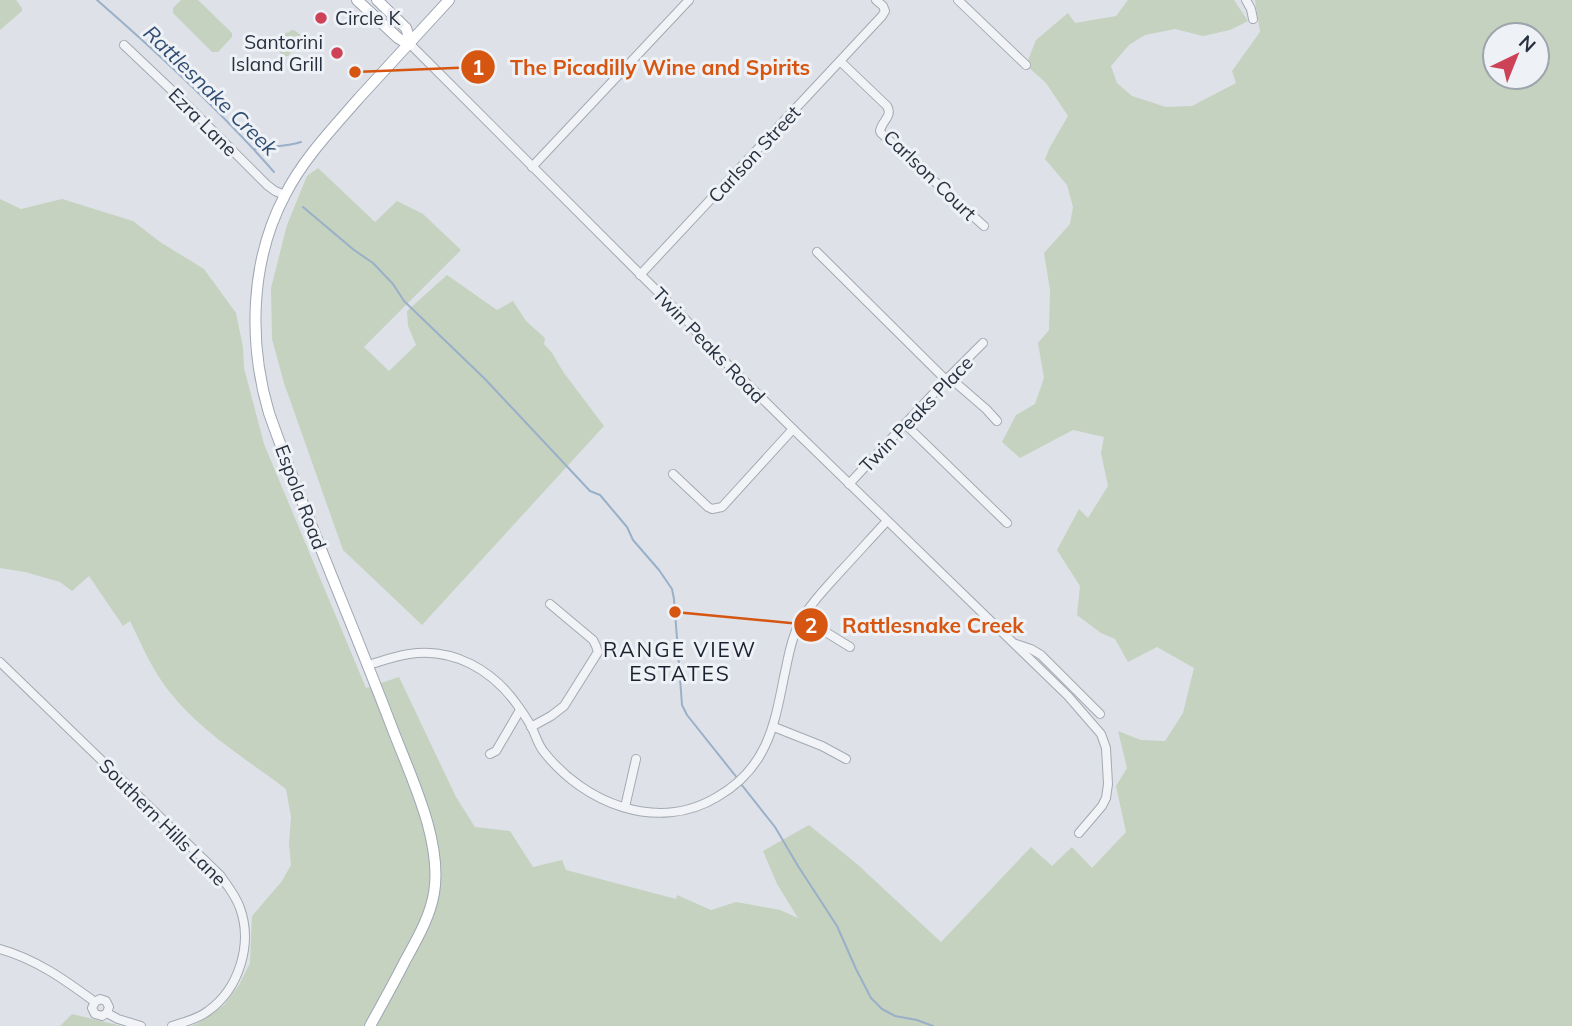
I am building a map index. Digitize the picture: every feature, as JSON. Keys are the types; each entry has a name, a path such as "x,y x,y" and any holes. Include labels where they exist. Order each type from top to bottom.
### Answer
{"main road":[{"name":"Twin Peaks Road","path":"357,0 398,38 410,44"},
{"name":"Twin Peaks Road","path":"377,0 405,28 410,44"},
{"name":"Espola Road","path":"370,1026 427,917 434,894 436,866 426,820 265,399 260,376 255,315 271,227 285,195 330,131 449,0"}],"street":[{"path":"532,167 689,0"},
{"name":"Carlson Street","path":"640,275 882,16 885,12 883,6 876,0"},
{"path":"958,0 1026,65"},
{"path":"1246,0 1253,19"},
{"name":"Twin Peaks Road","path":"410,44 690,323 704,341 1084,712 1101,734 1107,748 1108,768 1106,798 1079,833"},
{"name":"Ezra Lane","path":"124,45 267,185 285,195"},
{"name":"Carlson Court","path":"841,62 890,111 881,126 881,133 984,226"},
{"path":"817,253 997,421"},
{"name":"Twin Peaks Place","path":"849,484 983,343"},
{"path":"905,424 1007,523"},
{"path":"673,474 708,508 718,509 793,429"},
{"path":"368,664 411,653 452,656 468,662 484,671 501,686 520,710 544,752 576,784 600,799 646,812 687,810 712,801 736,785 749,771 766,746 774,727 792,641 803,618 815,600 887,521"},
{"path":"531,727 564,706 597,652 593,640 550,604"},
{"path":"803,618 850,648"},
{"name":"Twin Peaks Road","path":"1013,643 1041,655 1100,714"},
{"name":"Southern Hills Lane","path":"0,662 220,875 240,908 245,944 242,962 234,982 207,1012 172,1026"},
{"path":"490,754 496,751 520,710"},
{"path":"774,727 822,746 846,759"},
{"path":"625,807 636,759"},
{"path":"0,949 39,963 94,1002 100,999 106,1001 109,1007 107,1013 141,1026"}],"green space":[{"path":"0,0 16,0 22,11 0,30"},
{"path":"181,0 198,0 232,33 232,37 218,52 212,52 173,13 173,8"},
{"path":"1128,0 1234,0 1248,21 1230,30 1203,36 1175,29 1145,35 1129,45 1111,66 1117,83 1132,96 1166,107 1192,106 1236,83 1232,71 1260,32 1255,0 1572,0 1572,1026 191,1026 224,1005 239,985 250,963 252,916 282,881 291,865 291,817 286,789 216,738 184,708 157,674 130,621 123,626 89,576 72,591 60,582 0,568 0,199 21,209 62,199 133,221 160,242 204,269 236,313 244,368 264,444 366,688 399,677 456,797 475,827 510,831 533,867 562,860 566,870 676,899 677,895 711,910 736,902 780,910 798,918 777,884 763,851 809,825 857,864 941,942 1031,847 1052,866 1072,847 1092,868 1126,832 1116,786 1127,768 1118,731 1141,740 1165,741 1183,713 1194,668 1157,647 1128,662 1115,639 1101,633 1077,615 1080,586 1057,550 1079,509 1088,518 1108,486 1101,453 1104,437 1073,430 1020,458 1002,442 1016,415 1035,404 1044,378 1038,343 1049,330 1050,290 1044,253 1070,224 1073,207 1067,185 1045,159 1068,116 1046,83 1026,65 1036,40 1068,13 1075,23 1116,16"},
{"path":"291,30 298,33 302,40 288,56 283,56 276,48 278,41"},
{"path":"318,168 375,222 397,201 423,214 461,250 364,347 389,371 416,345 408,326 407,311 447,275 497,310 513,301 526,321 545,338 544,344 604,426 422,625 343,550 284,383 272,339 271,288 287,225 307,176"},
{"path":"72,1014 122,1026 60,1026"}],"waterway":[{"name":"Rattlesnake Creek","path":"97,0 188,83 274,172"},
{"path":"254,149 301,142"},
{"name":"Rattlesnake Creek","path":"303,207 373,263 393,284 404,301 485,379 590,491 600,495 627,527 633,540 672,589 682,705 738,779"},
{"name":"Rattlesnake Creek","path":"741,784 775,827 837,926 871,998 882,1009 895,1016 933,1026"}],"place":[{"name":"Circle K","path":"321,18"},
{"name":"Santorini Island Grill","path":"337,53"},
{"name":"The Picadilly Wine and Spirits","path":"355,72"},
{"name":"Rattlesnake Creek","path":"675,612"}],"district":[{"name":"RANGE VIEW ESTATES","path":"680,661"}]}
